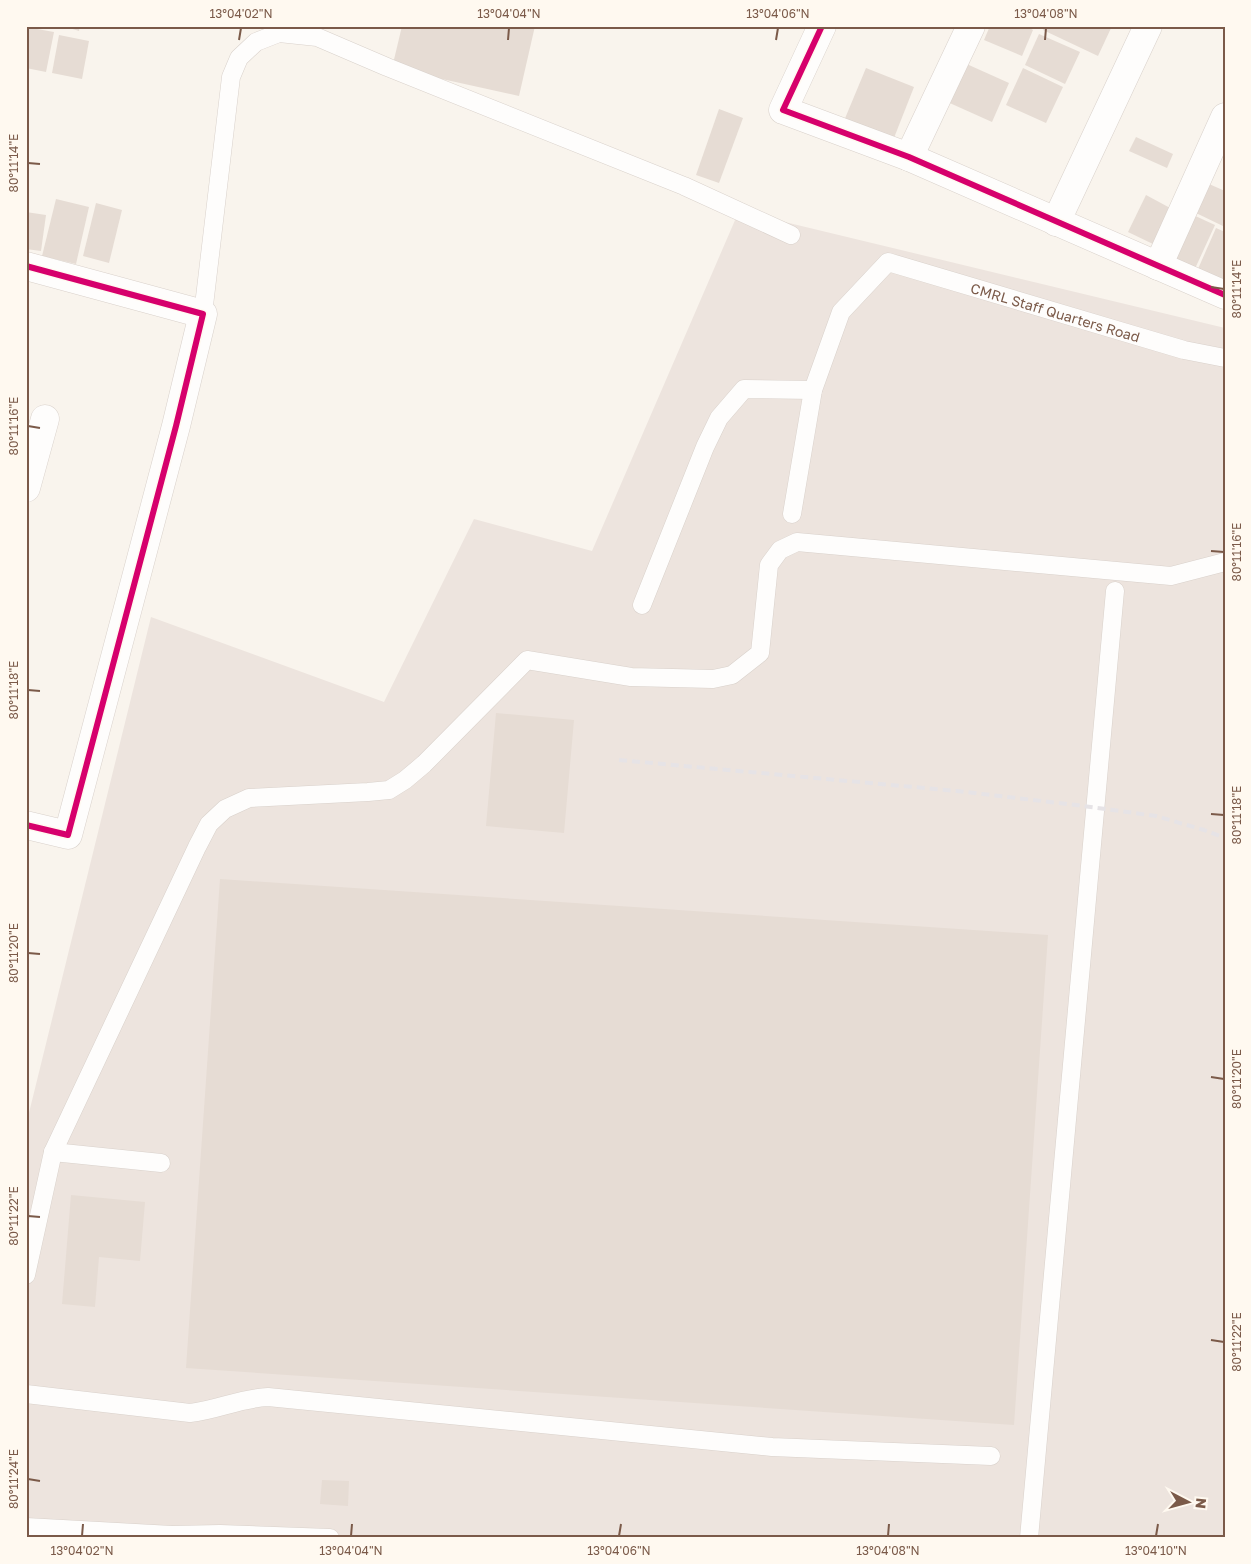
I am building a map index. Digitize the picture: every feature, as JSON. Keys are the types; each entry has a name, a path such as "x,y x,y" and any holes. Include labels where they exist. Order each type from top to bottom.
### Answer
{"street":[{"path":"822,26 783,110 909,157 1225,295"},
{"path":"909,157 970,26"},
{"path":"1056,222 1148,26"},
{"path":"1158,266 1225,117"},
{"path":"26,266 203,314 176,426 68,835 26,825"},
{"path":"26,488 45,419"}],"lane":[{"path":"203,314 231,77 239,58 256,42 279,33 317,37 684,186 791,235"},
{"name":"CMRL Staff Quarters Road","path":"814,390 840,312 888,262 1184,350 1225,358"},
{"path":"642,605 693,474 719,418 744,389 814,390 792,514"},
{"path":"26,1275 53,1152 197,847 209,824 225,809 248,798 389,790 405,780 424,764 526,660 631,677 712,679 732,675 760,653 769,565 780,550 798,542 1172,576 1225,562"},
{"path":"1029,1538 1115,591"},
{"path":"53,1152 161,1163"},
{"path":"26,1394 190,1413 202,1412 245,1399 268,1397 772,1447 991,1456"},
{"path":"26,1527 172,1535 220,1534 330,1538"}],"shaded area":[{"path":"739,211 1225,328 1225,1538 26,1538 26,1125 151,617 384,702 474,519 592,551"}],"building":[{"path":"63,26 80,26 79,31"},
{"path":"402,26 535,26 519,96 392,68"},
{"path":"990,26 1026,26 1033,30 1022,56 984,40"},
{"path":"1045,26 1112,26 1098,56 1043,30"},
{"path":"26,27 54,32 46,72 26,68"},
{"path":"1039,34 1080,52 1065,84 1025,65"},
{"path":"59,35 89,41 82,79 52,73"},
{"path":"960,61 1009,83 992,122 943,100"},
{"path":"866,68 914,87 890,148 841,128"},
{"path":"1023,68 1063,87 1046,123 1006,105"},
{"path":"719,109 743,118 719,183 696,175"},
{"path":"1136,137 1173,154 1167,168 1129,151"},
{"path":"1209,184 1225,191 1225,227 1196,213"},
{"path":"1146,195 1172,209 1155,245 1128,232"},
{"path":"56,199 89,207 76,264 42,256"},
{"path":"96,203 122,210 109,263 83,256"},
{"path":"26,212 46,215 41,251 26,249"},
{"path":"1191,214 1215,225 1193,273 1169,262"},
{"path":"1216,228 1225,232 1225,281 1198,269"},
{"path":"496,713 574,720 564,833 486,826"},
{"path":"220,879 1048,935 1014,1425 186,1368"},
{"path":"71,1195 145,1202 140,1261 99,1257 95,1307 62,1304"},
{"path":"322,1480 349,1481 348,1506 320,1504"}],"railway":[{"path":"619,760 957,791 1076,805 1156,816 1225,838"}],"cycle path":[{"path":"822,26 783,110 909,157 1225,295"},
{"path":"26,266 203,314 176,426 68,835 26,825"}]}
